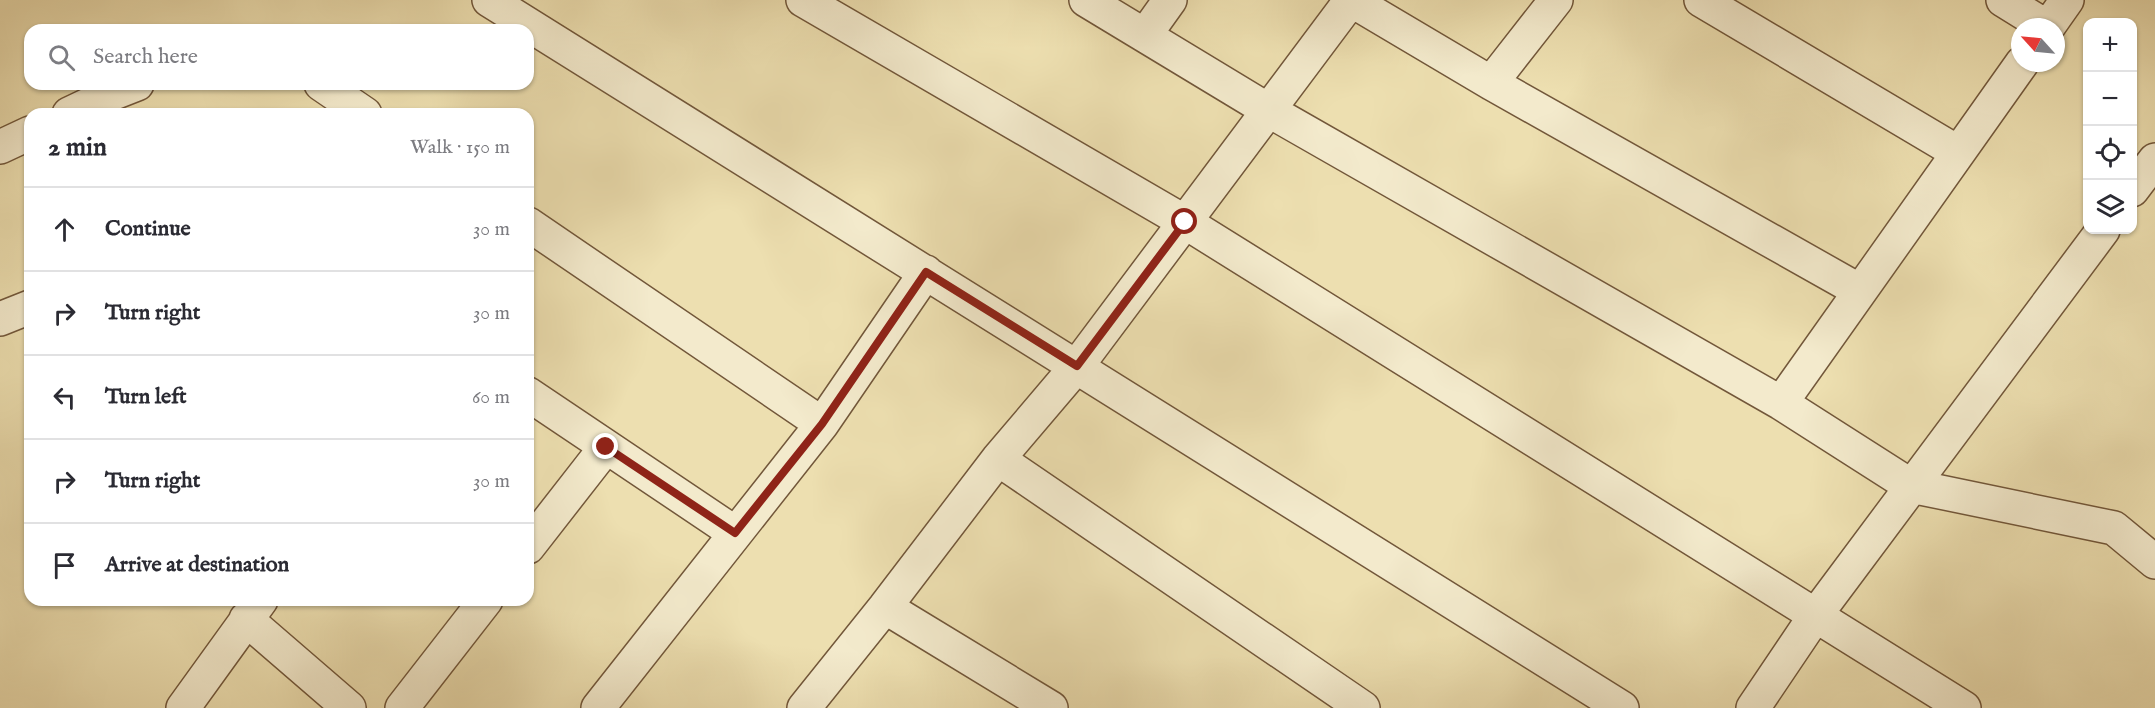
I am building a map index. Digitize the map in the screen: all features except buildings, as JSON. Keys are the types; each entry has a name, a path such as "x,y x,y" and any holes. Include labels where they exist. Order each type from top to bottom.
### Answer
{"street":[{"path":"489,0 528,24"},
{"path":"803,0 1185,222 1964,708"},
{"path":"1086,0 1268,110 1781,403 1911,486 2114,528 2155,561"},
{"path":"1145,34 1170,0"},
{"path":"804,708 885,607 998,459 1077,366 1351,0 1491,83 1860,291"},
{"path":"1491,83 1556,0"},
{"path":"1701,0 1957,152"},
{"path":"2003,0 2033,18"},
{"path":"2054,18 2067,0"},
{"path":"534,28 1622,708"},
{"path":"1781,403 2015,72"},
{"path":"330,90 356,108"},
{"path":"90,108 126,98"},
{"path":"0,147 24,136"},
{"path":"2137,185 2155,160"},
{"path":"534,228 822,424"},
{"path":"1753,708 1815,615 2100,234"},
{"path":"598,708 822,424 926,272"},
{"path":"0,319 24,310"},
{"path":"534,398 735,533"},
{"path":"534,539 606,447"},
{"path":"998,459 1363,708"},
{"path":"402,708 481,606"},
{"path":"885,607 1051,708"},
{"path":"183,708 254,610 349,708"}],"route":[{"path":"606,447 735,533 822,424 926,272 1077,366 1185,222"}]}
